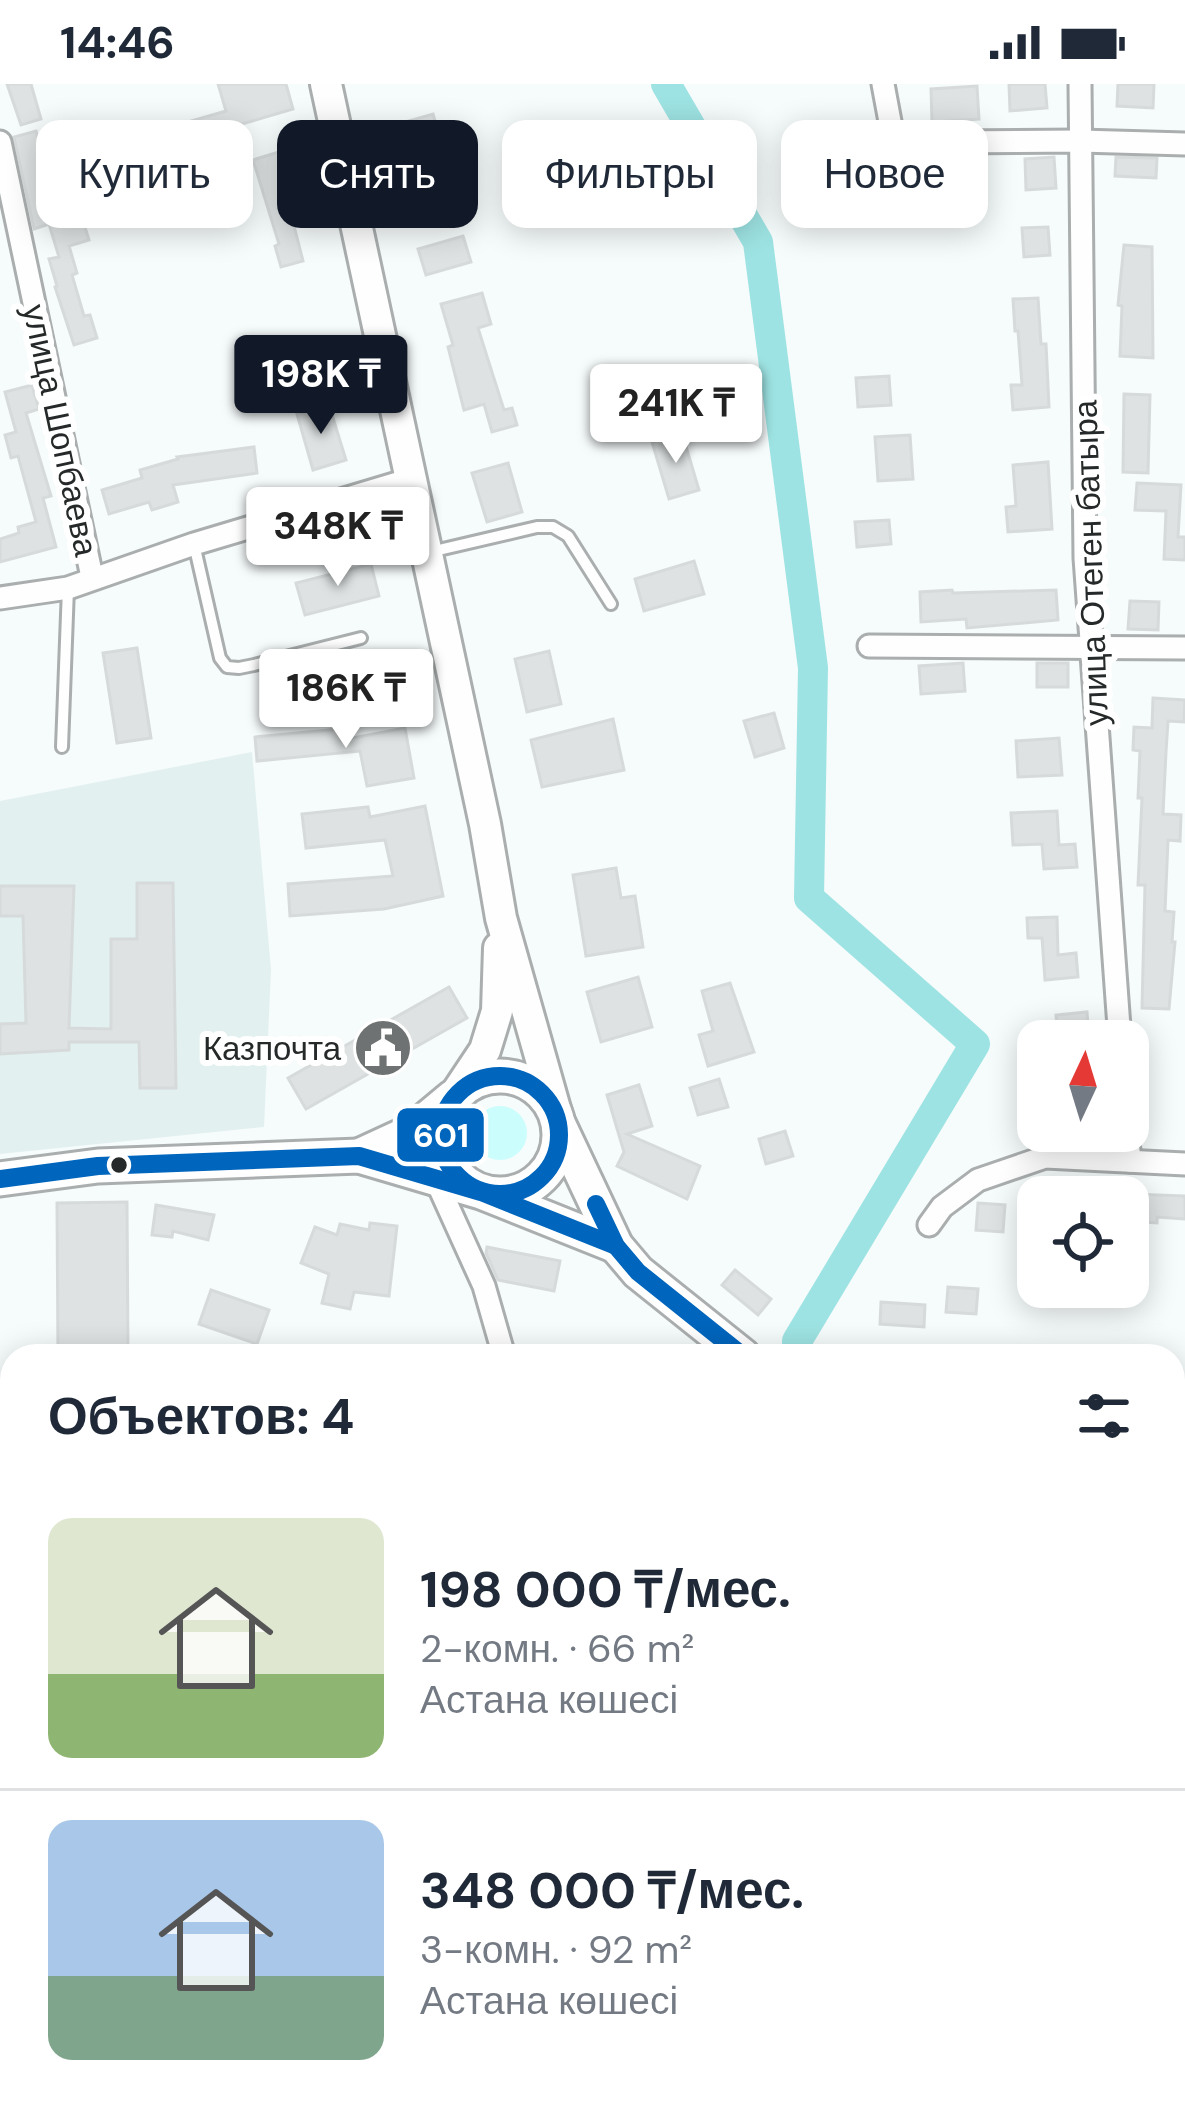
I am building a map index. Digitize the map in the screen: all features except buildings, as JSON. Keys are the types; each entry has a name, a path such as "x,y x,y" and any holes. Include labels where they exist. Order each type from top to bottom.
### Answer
{"main road":[{"path":"326,84 485,824 501,918 559,1124 560,1141 546,1174 532,1186 498,1195 463,1183 442,1150 440,1131 445,1112 484,1050 496,1011 501,918"},
{"path":"359,1156 411,1132 470,1084 488,1077 524,1081 552,1106 616,1246 638,1272 728,1344"},
{"path":"0,1179 98,1166 359,1156 481,1192 616,1246"}],"street":[{"path":"883,84 890,120"},
{"name":"улица Отеген батыра","path":"1080,84 1085,558 1118,1020"},
{"name":"улица Шопбаева","path":"0,142 92,577"},
{"path":"988,142 1185,144"},
{"path":"0,598 68,588 194,544 411,479"},
{"path":"869,646 1185,648"},
{"path":"1129,1152 1130,1161"},
{"path":"929,1225 942,1207 978,1180 1045,1157 1185,1164"},
{"path":"436,1178 484,1286 501,1344"}],"lane":[{"path":"427,553 553,526 568,536 610,604"},
{"path":"194,544 220,658 227,667 254,665 361,638"},
{"path":"62,747 68,588"}],"shaded area":[{"path":"252,752 271,970 264,1127 0,1154 0,801"},
{"path":"500,1106 519,1114 527,1133 519,1152 500,1160 481,1152 473,1133 481,1114"}],"waterway":[{"path":"666,84 758,242 813,668 809,898 975,1044 797,1344"}],"transit line":[{"name":"601","path":"500,1076 523,1080 542,1093 555,1112 559,1135 555,1158 542,1177 523,1190 500,1194 477,1190 458,1177 445,1158 441,1135 445,1112 458,1093 477,1080 500,1076"},
{"name":"601","path":"0,1179 98,1166 359,1156 481,1192 616,1246"},
{"name":"601","path":"596,1204 616,1246 638,1272 728,1344"}],"place":[{"name":"Казпочта","path":"383,1048"}]}
